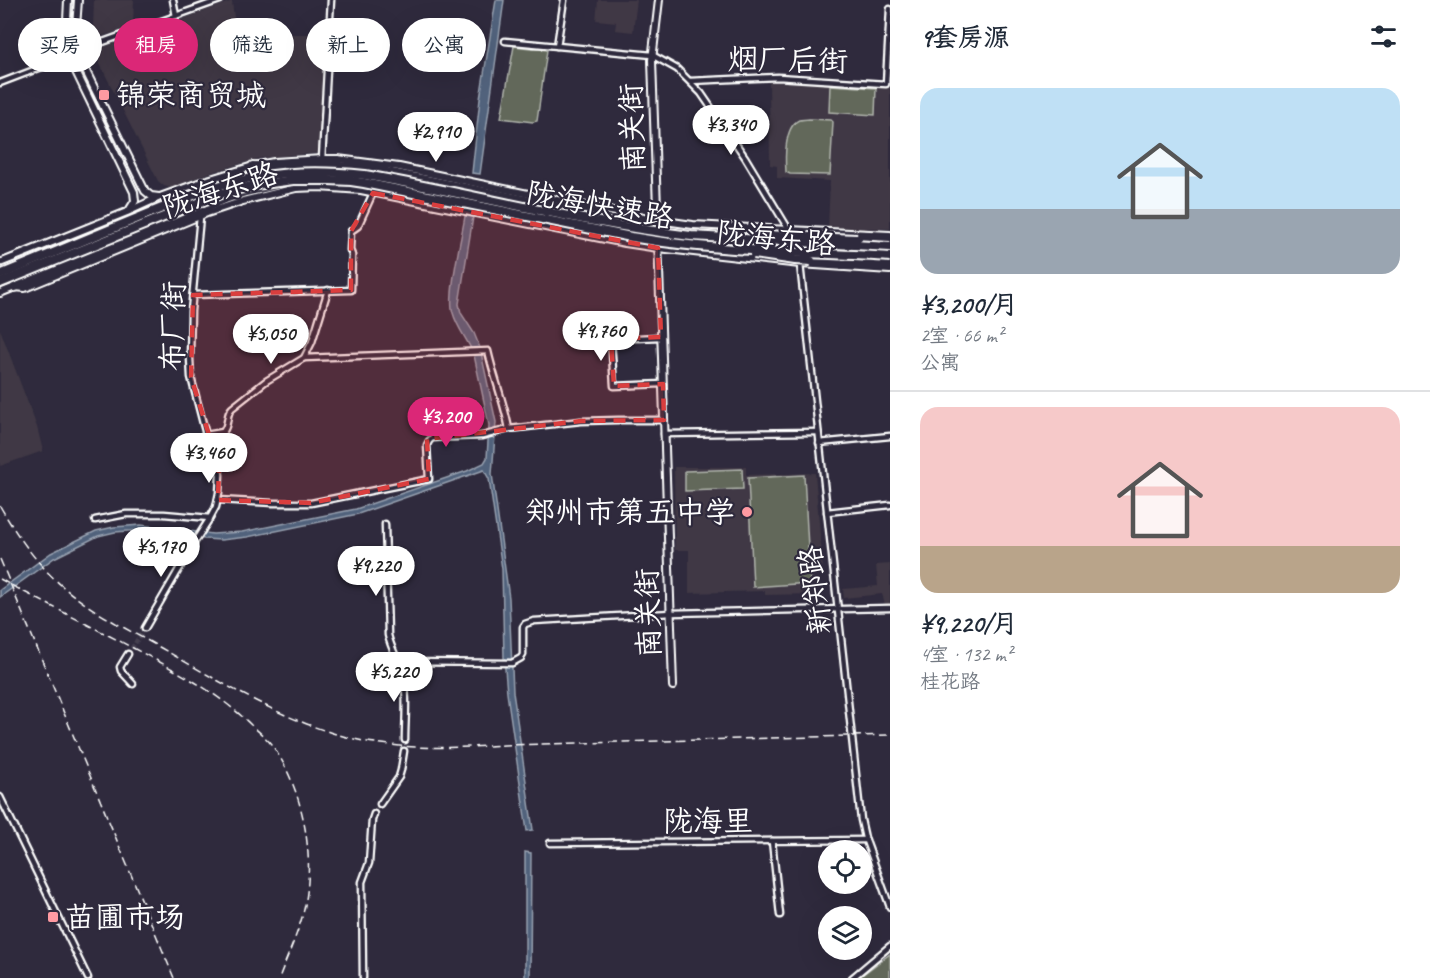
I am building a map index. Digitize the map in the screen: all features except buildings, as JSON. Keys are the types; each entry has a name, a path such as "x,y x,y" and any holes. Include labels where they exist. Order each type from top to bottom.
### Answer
{"highway":[{"path":"254,166 262,168 289,164 358,167 594,214 635,228"},
{"name":"陇海快速路","path":"0,275 192,195 236,180 286,172 365,175 635,228 691,236 890,247"},
{"name":"陇海快速路","path":"0,283 223,193 282,181 329,180 364,183 676,244 890,257"},
{"path":"15,287 225,199 276,185 282,181"},
{"path":"721,238 750,234 890,237"},
{"path":"720,248 795,260 890,265"}],"street":[{"path":"67,18 68,0"},
{"path":"77,18 78,0"},
{"path":"173,0 176,16"},
{"path":"102,43 220,0"},
{"path":"322,159 331,0"},
{"path":"558,46 564,0"},
{"name":"南关街","path":"659,0 652,55 673,686"},
{"name":"烟厂后街","path":"690,81 778,77 886,84 890,9"},
{"path":"505,41 652,55"},
{"name":"新郑路","path":"652,55 677,69 702,93 745,157 789,230 800,264 861,820 866,840"},
{"path":"0,82 27,72"},
{"path":"75,72 135,195 134,204 127,212"},
{"path":"86,72 145,191 151,196 160,197"},
{"name":"陇海东路","path":"0,263 204,181 254,166 291,160 322,159 357,161 399,168 657,220 706,227 890,237"},
{"name":"陇海东路","path":"0,293 15,287 25,288 200,216 243,201 296,188 344,188 658,248 800,264 890,270"},
{"path":"193,295 351,290 351,231 358,226 373,193"},
{"name":"布厂街","path":"200,216 189,345 191,377 206,435 212,444 219,467 218,500"},
{"path":"304,358 312,342 328,290"},
{"path":"661,337 611,339 614,386 663,384"},
{"path":"206,435 223,432 227,426 228,413 232,408 266,381 304,358 488,351 509,429"},
{"path":"145,628 210,518 218,500 311,503 429,479 427,445 432,438 482,436 509,429 581,421 664,420"},
{"path":"664,434 818,432"},
{"path":"819,443 890,436"},
{"path":"827,512 890,506"},
{"path":"95,520 126,514 164,514 210,518"},
{"path":"385,524 388,635 399,663 405,689 405,740"},
{"path":"399,663 512,663 523,655 523,627 528,622 671,613 890,608"},
{"path":"128,654 120,667 133,684"},
{"path":"380,804 399,777 404,751"},
{"path":"0,797 88,978"},
{"path":"363,978 362,882 369,863 374,814"},
{"path":"772,841 780,915"},
{"name":"陇海里","path":"550,843 818,841"},
{"name":"新郑路","path":"872,857 890,907"},
{"path":"852,978 890,946"}],"highlighted area":[{"path":"373,193 658,248 661,337 611,339 614,386 663,384 664,420 581,421 427,439 429,479 311,503 218,500 219,467 191,377 193,295 351,290 351,231"}],"shaded area":[{"path":"94,0 134,0 133,18 114,18 114,33 102,36 102,18 93,18"},
{"path":"598,0 637,0 633,32 615,30 616,22 596,20"},
{"name":"锦荣商贸城","path":"232,1 234,18 210,18 210,72 294,72 294,34 306,34 306,72 324,72 319,153 261,158 209,173 171,188 158,181 102,68 102,48 114,43 114,72 198,72 198,18 185,18"},
{"path":"769,81 890,87 890,229 850,230 828,227 830,181 777,178 777,166 770,165"},
{"path":"0,329 37,427 43,451 0,466"},
{"name":"郑州市第五中学","path":"674,467 746,467 746,475 815,473 823,570 813,572 815,594 765,595 765,591 689,593 689,550 675,550"},
{"path":"890,564 890,604 885,605 882,594 844,598 843,589 878,586 876,565"}],"green space":[{"path":"514,46 547,50 537,121 501,118"},
{"path":"830,85 876,88 875,115 829,112"},
{"path":"799,120 833,122 830,175 786,172 786,144 790,129"},
{"path":"742,469 743,489 685,491 685,471"},
{"path":"804,475 810,583 753,587 748,478"},
{"path":"890,954 890,978 858,978"}],"water":[{"path":"496,0 504,0 480,174 472,173"},
{"path":"465,216 473,217 459,304 461,313 474,333 480,348 496,422 492,474 509,598 513,692 533,830 527,831 507,693 502,569 489,479 484,470 358,514 247,537 204,539 141,530 98,536 54,558 0,597 0,590 51,553 96,531 141,525 213,534 242,532 356,509 484,463 487,458 489,425 474,355 457,324 452,305 453,280"},
{"path":"525,852 531,853 530,978 525,978"}],"tunnel":[{"path":"128,654 145,628"},
{"path":"374,814 380,804"}],"railway":[{"path":"0,506 20,538 43,567 61,585 96,611 259,702 309,725 363,741 398,746 452,747 890,735"},
{"path":"0,559 174,978"},
{"path":"0,579 195,682 225,702 274,748 284,765 299,803 307,844 308,865 308,886 303,914 279,978"}],"place":[{"name":"锦荣商贸城","path":"104,95"},
{"name":"郑州市第五中学","path":"747,512"},
{"name":"苗圃市场","path":"53,917"}]}
